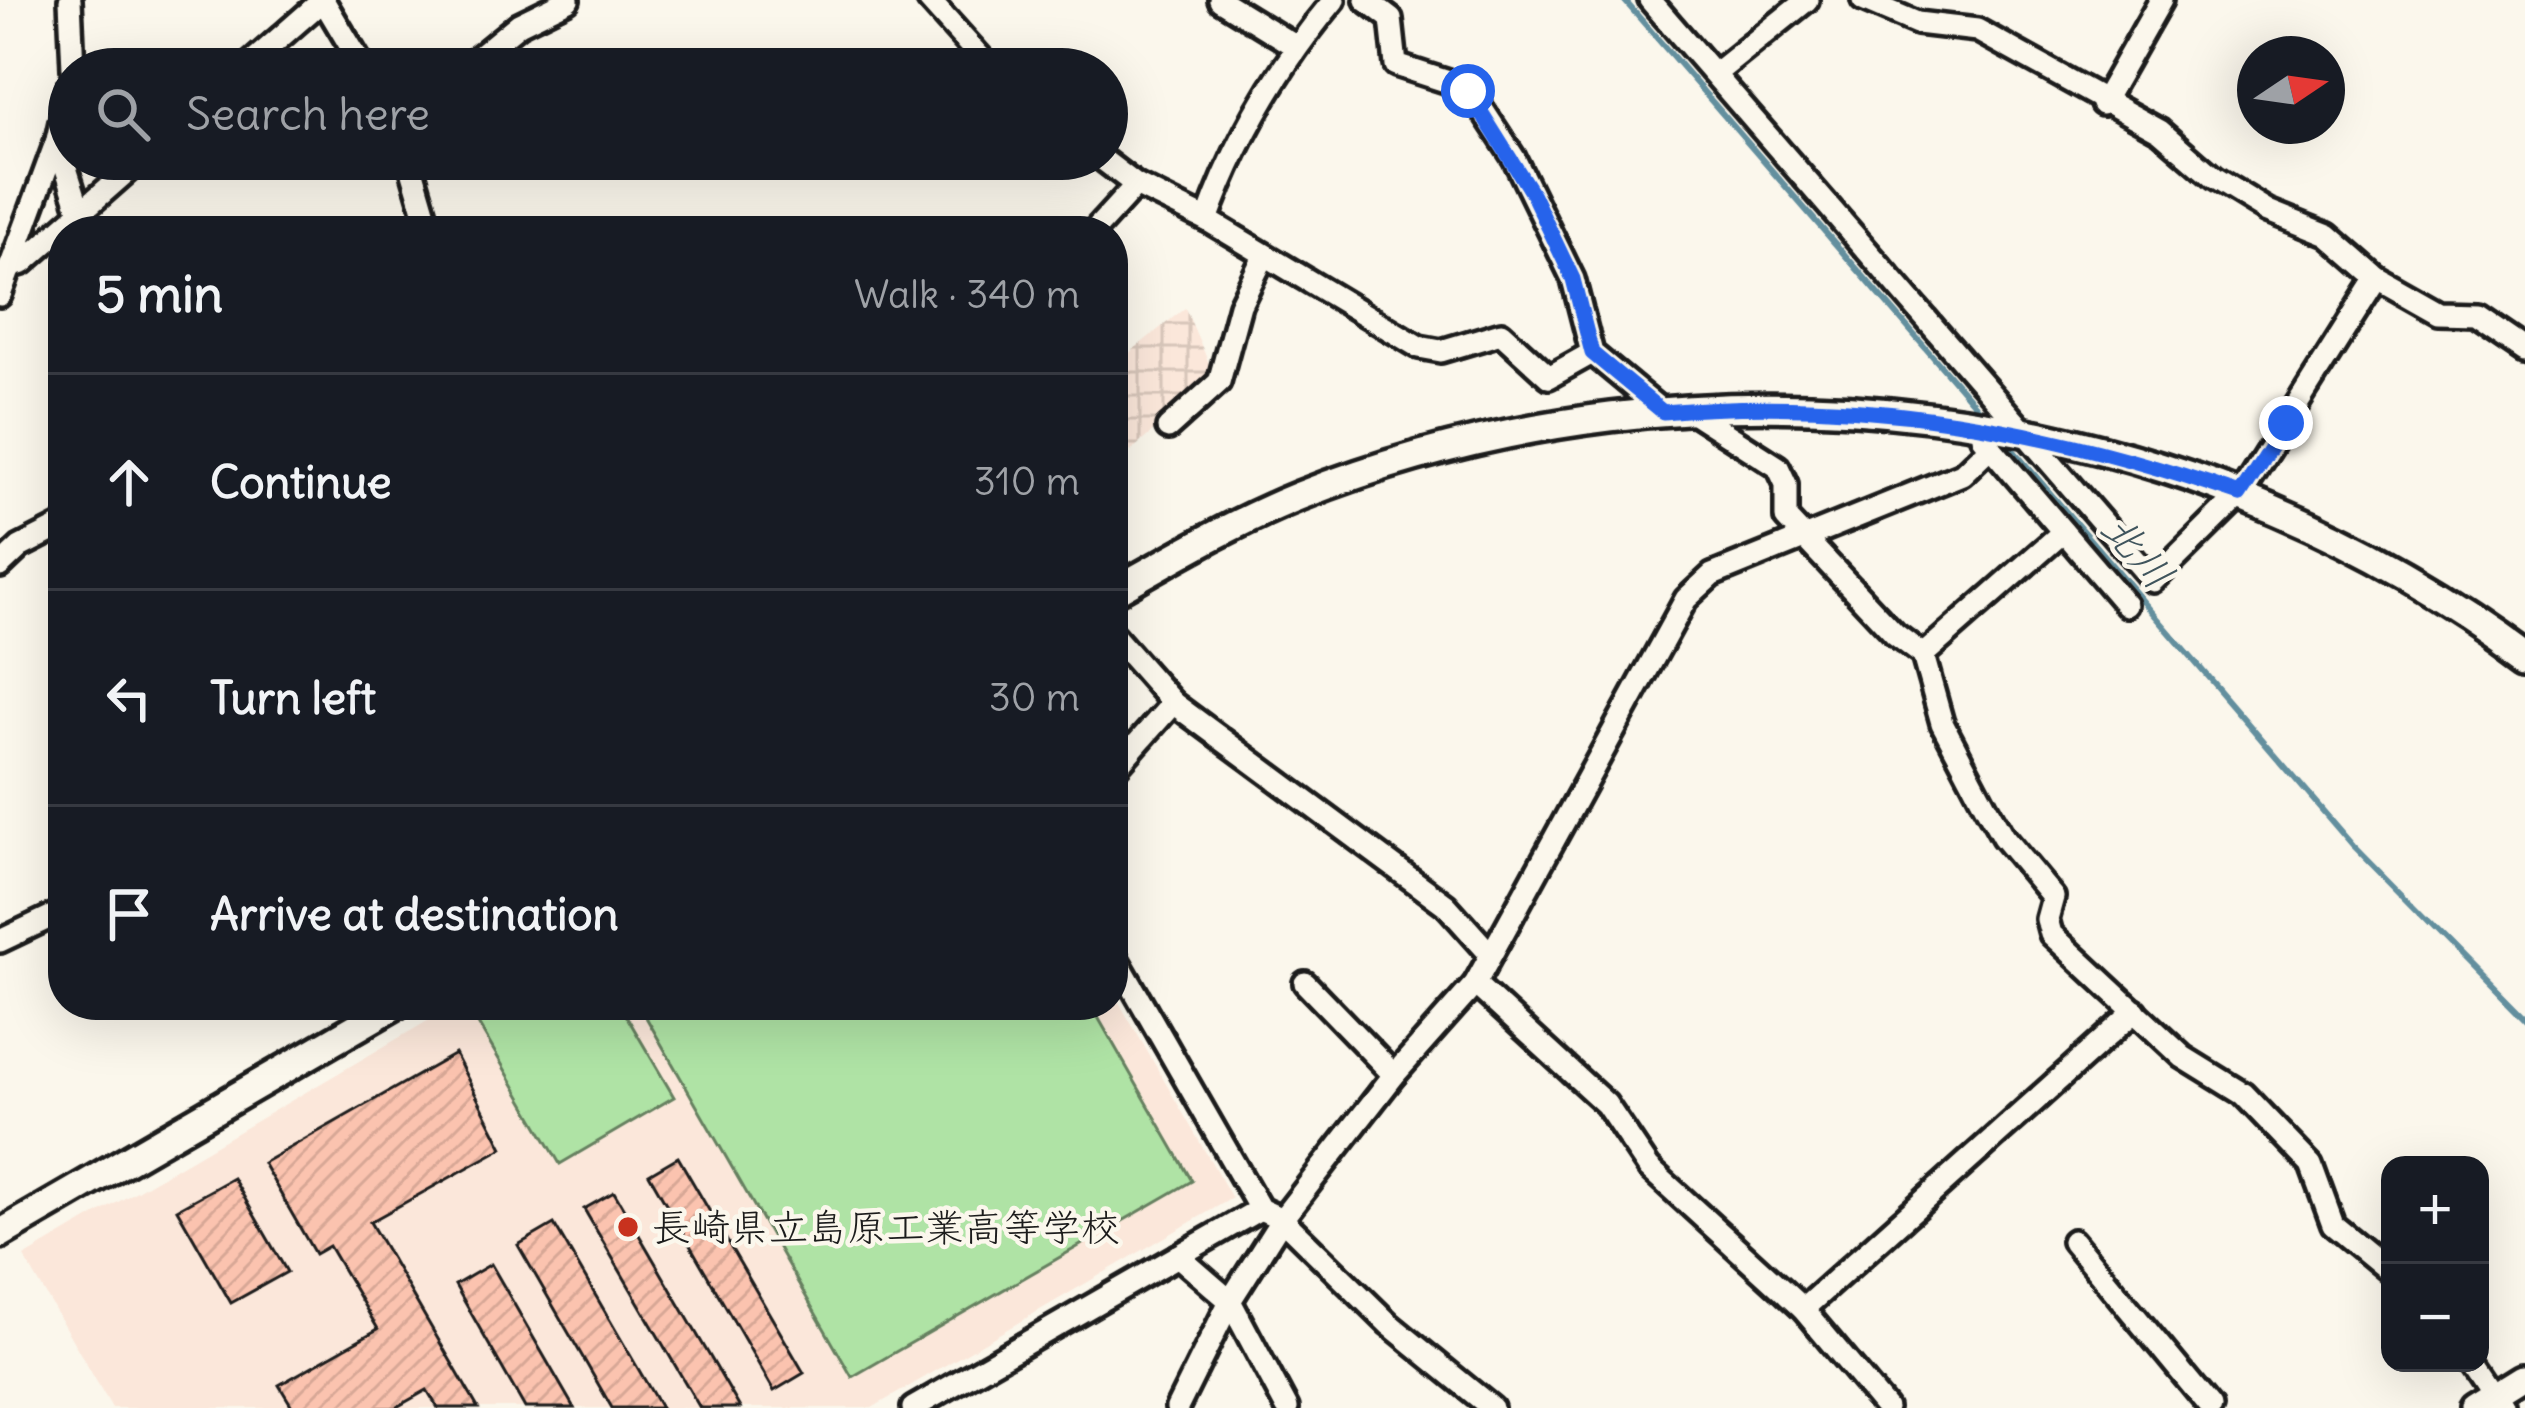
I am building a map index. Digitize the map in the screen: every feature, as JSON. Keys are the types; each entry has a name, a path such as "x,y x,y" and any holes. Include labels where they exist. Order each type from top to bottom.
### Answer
{"street":[{"path":"70,0 72,48"},
{"path":"268,48 323,0 352,48"},
{"path":"490,48 519,24 568,0"},
{"path":"929,0 972,48"},
{"path":"1220,0 1295,46"},
{"path":"1207,220 1229,158 1295,46 1334,0"},
{"path":"1366,0 1391,19 1396,65 1468,91 1514,158 1573,279 1592,353 1675,411 1778,467 1786,484 1786,518 1895,634 1923,655 1942,723 1985,805 2003,838 2054,897 2047,919 2051,934 2183,1057 2243,1094 2311,1165 2333,1225 2381,1264"},
{"path":"1650,0 2153,580 2240,495 2377,278"},
{"path":"1716,73 1807,0"},
{"path":"1863,0 1917,23 1977,31 2102,104 2160,131 2214,178 2268,211 2327,235 2377,278 2439,313 2475,314 2525,348"},
{"path":"2102,104 2161,0"},
{"path":"0,295 48,164"},
{"path":"1128,179 1207,220 1419,347 1441,351 1501,333 1549,377 1592,353"},
{"path":"70,180 82,216"},
{"path":"89,216 122,180"},
{"path":"415,180 426,216"},
{"path":"1108,216 1136,185"},
{"path":"10,267 48,246"},
{"path":"1168,428 1220,382 1240,304 1264,256"},
{"path":"1128,584 1297,497 1376,470 1583,420 1675,411 1868,408 1981,432 2024,432 2156,466 2240,495 2393,568 2525,654"},
{"path":"1981,432 2126,605"},
{"path":"1177,1408 1230,1301 1282,1219 1394,1075 1475,984 1686,598 1712,575 1962,474 1981,432"},
{"path":"1923,655 2063,532"},
{"path":"0,566 20,547 48,537"},
{"path":"1128,652 1173,703 1446,905 1490,954"},
{"path":"1128,754 1173,703"},
{"path":"0,941 48,918"},
{"path":"1128,979 1260,1208 1282,1219 1389,1324 1492,1408"},
{"path":"1305,983 1394,1075"},
{"path":"1475,984 1606,1104 1648,1168 1681,1202 1733,1240 1803,1309 1886,1408"},
{"path":"1803,1309 2135,1011"},
{"path":"0,1234 369,1020"},
{"path":"913,1408 1260,1208"},
{"path":"2073,1241 2211,1408"},
{"path":"1178,1256 1230,1301 1287,1408"},
{"path":"2479,1372 2493,1403 2525,1377"}],"shaded area":[{"path":"1185,308 1215,377 1128,453 1128,354"},
{"name":"長崎県立島原工業高等学校","path":"1128,1018 1232,1198 872,1408 112,1408 24,1257 429,1020"}],"green space":[{"path":"476,1020 629,1020 674,1097 560,1164"},
{"path":"648,1020 1100,1020 1192,1181 852,1377"}],"building":[{"path":"455,1054 503,1148 370,1222 478,1408 438,1408 427,1390 395,1408 293,1408 279,1385 378,1329 329,1246 315,1254 263,1163"},
{"path":"678,1157 804,1373 774,1391 649,1174"},
{"path":"233,1178 287,1272 231,1303 177,1209"},
{"path":"614,1192 740,1408 700,1408 584,1209"},
{"path":"554,1224 661,1408 612,1408 518,1245"},
{"path":"491,1264 574,1408 525,1408 455,1285"}],"waterway":[{"name":"北川","path":"1624,0 1987,419"},
{"name":"北川","path":"2007,443 2353,846 2525,1021"}],"place":[{"name":"長崎県立島原工業高等学校","path":"628,1227"}],"route":[{"path":"1468,91 1514,158 1573,279 1592,353 1663,412 1790,404 1868,408 2029,433 2156,466 2240,495 2286,423"}]}
